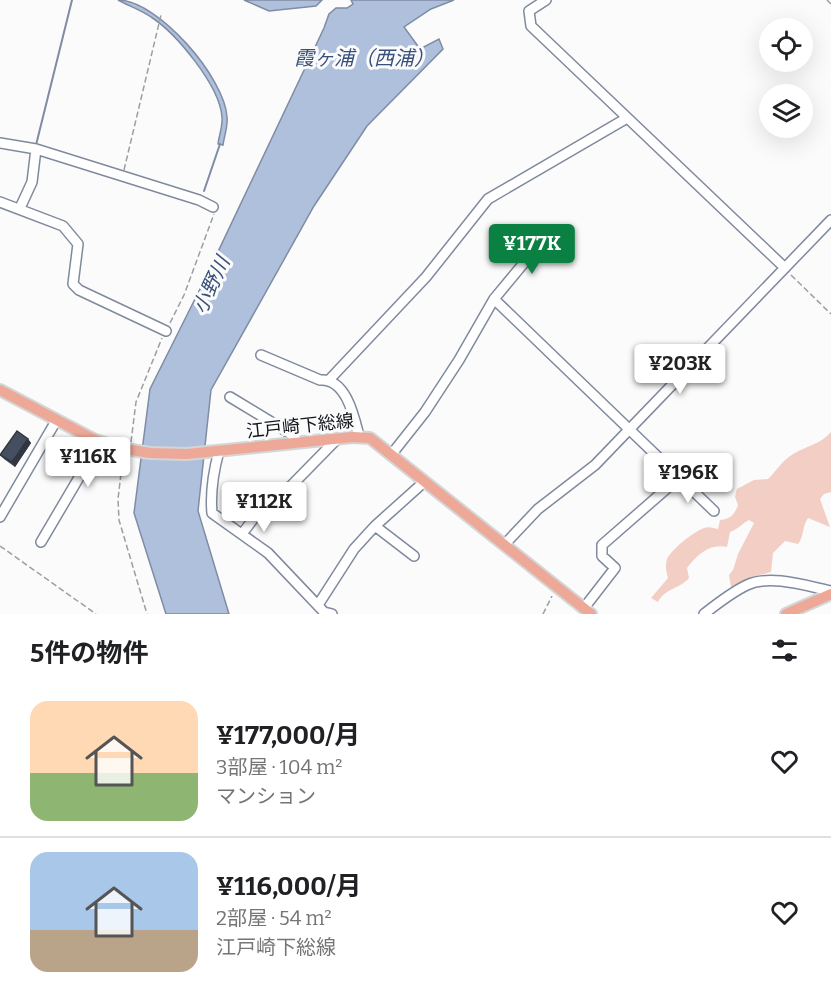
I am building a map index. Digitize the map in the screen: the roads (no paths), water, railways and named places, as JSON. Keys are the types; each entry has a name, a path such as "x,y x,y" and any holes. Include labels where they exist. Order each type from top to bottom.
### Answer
{"main road":[{"name":"江戸崎下総線","path":"0,390 95,440 131,450 176,455 359,436 370,438 588,611"},
{"path":"786,614 831,593"}],"street":[{"path":"546,0 529,11 531,26 785,268"},
{"path":"329,380 426,277 488,199 627,118"},
{"path":"0,143 36,149 199,200 213,207"},
{"path":"20,208 32,182 36,149"},
{"path":"0,202 63,226 78,244 74,284 79,290 166,331"},
{"path":"505,544 538,509 595,465 831,220"},
{"path":"391,455 424,412 459,360 494,299 548,234"},
{"path":"494,299 714,511"},
{"path":"261,355 320,380 329,380 338,386 352,409 359,436"},
{"path":"230,397 291,434 299,443"},
{"path":"0,517 56,421"},
{"path":"242,534 269,498 286,491 337,438"},
{"path":"41,542 94,452 123,456 131,450"},
{"path":"217,451 210,494 212,513 268,553 324,612 332,614"},
{"path":"588,611 615,568 602,556 602,545 680,477"},
{"path":"318,605 354,549 375,526 424,482"},
{"path":"375,526 414,556"},
{"path":"704,614 750,584 783,580 831,593"}],"water":[{"path":"118,0 134,3 152,13 187,44 202,63 215,82 223,101 227,120 223,145 218,144 222,120 219,104 214,91 195,61 161,25"},
{"name":"霞ヶ浦（西浦）","path":"244,0 322,0 316,6 269,11"},
{"name":"小野川","path":"351,0 454,0 431,9 404,27 420,49 439,39 443,49 367,126 314,206 211,390 198,511 229,614 166,614 134,513 150,389 206,277 329,14 336,8 347,8 353,4"}],"waterway":[{"path":"36,145 72,0"},
{"path":"204,191 220,144"}]}
